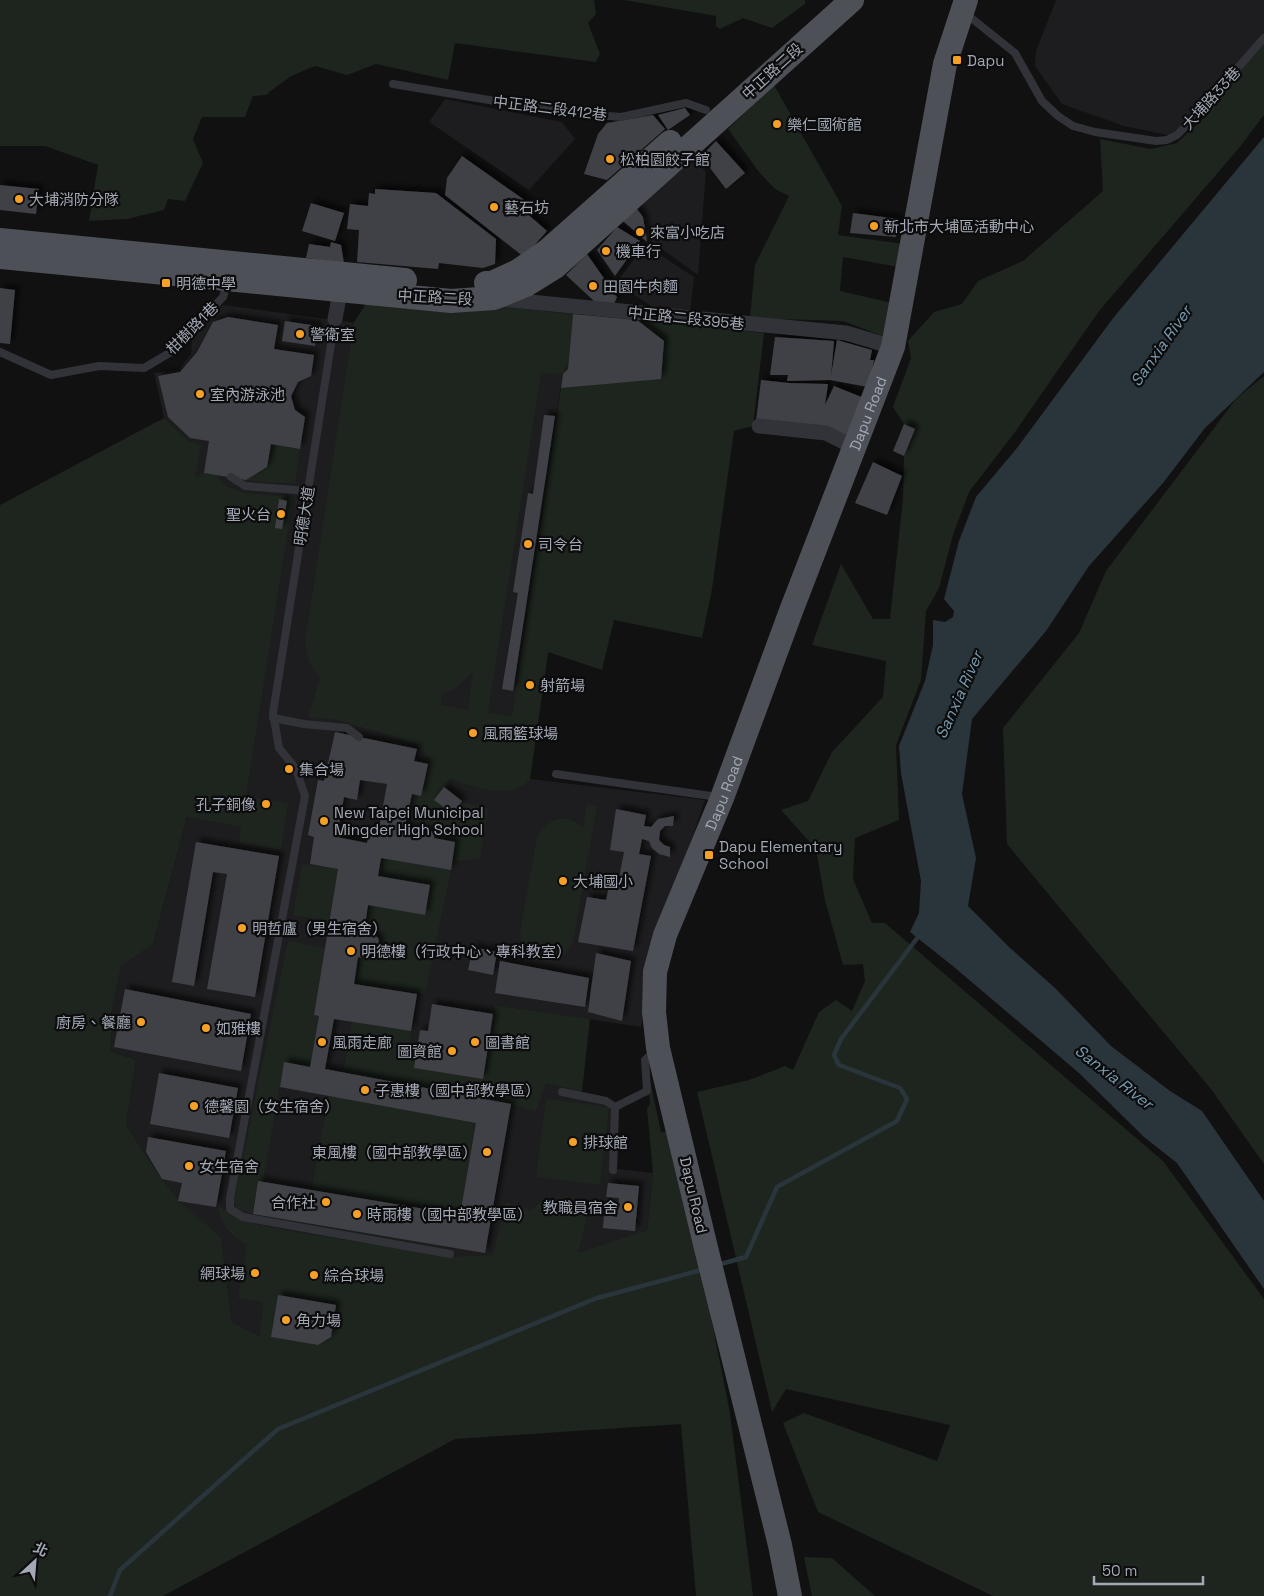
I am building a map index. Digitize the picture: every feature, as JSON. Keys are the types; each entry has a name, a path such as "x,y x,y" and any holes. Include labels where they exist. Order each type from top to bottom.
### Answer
{"main road":[{"name":"中正路二段","path":"493,290 547,251 827,0"},
{"name":"中正路二段","path":"5,249 342,282 451,301 493,290 526,286 554,267 852,0"},
{"name":"Dapu Road","path":"790,1596 780,1545 658,1048 654,1012 655,972 665,936 722,798 791,611 893,347 944,64 964,5"},
{"name":"中正路二段","path":"5,249 228,279 342,282"}],"street":[{"path":"336,319 342,282"},
{"name":"中正路二段395巷","path":"493,290 846,333 893,347"},
{"path":"759,426 826,433 854,447"}],"lane":[{"name":"大埔路33巷","path":"964,5 1015,53 1042,101 1058,116 1073,126 1094,132 1156,141 1167,140 1178,135 1264,38"},
{"name":"中正路二段412巷","path":"393,84 595,115 621,117 686,103 706,110"},
{"name":"柑樹路1巷","path":"0,352 51,375 99,366 144,368 171,352 223,297 228,279"},
{"name":"明德大道","path":"336,319 273,716 279,748 296,769 305,796 230,1198 230,1209 243,1217 450,1254"},
{"path":"231,477 245,486 308,491"},
{"path":"273,716 304,724 347,728 359,737"},
{"path":"556,774 722,798"},
{"path":"280,928 290,929"},
{"path":"615,1107 647,1092 645,1060 658,1048"},
{"path":"562,1092 606,1101 615,1107"},
{"path":"613,1170 615,1107"}],"shaded area":[{"path":"0,0 594,0 596,14 588,23 600,54 596,62 455,43 448,80 376,64 347,75 315,66 291,76 266,95 253,96 245,117 202,117 193,139 203,163 185,201 168,199 164,210 127,219 89,221 98,165 45,146 0,146"},
{"path":"624,0 805,0 805,4 772,28 743,18 720,29 716,26 716,16"},
{"path":"1056,0 1264,0 1264,35 1215,101 1173,136 1124,126 1062,104 1035,66 1036,51"},
{"path":"1264,35 1264,115 1239,148 1099,311 1015,432 969,492 953,535 939,588 926,611 921,680 896,745 899,820 855,838 853,879 872,923 885,923 1163,1161 1264,1299 1264,1596 993,1596 818,1512 783,1423 804,1413 937,1461 950,1425 786,1389 772,1412 697,1092 749,1080 785,1066 793,1070 819,1012 836,1000 852,1011 865,981 863,964 843,965 825,900 816,849 781,810 808,801 832,752 883,697 886,661 812,645 841,564 873,619 890,619 903,498 904,456 915,429 904,424 893,407 911,358 908,341 934,312 962,304 978,281 1023,261 1103,191 1100,139 1150,149 1177,143 1206,116"},
{"path":"774,85 842,206 838,235 904,244 899,267 843,257 840,291 892,303 888,338 843,321 750,318 755,265 789,196 775,189 759,172 728,129"},
{"path":"445,99 562,122 575,139 529,190 429,122"},
{"path":"693,155 706,172 698,275 623,221"},
{"path":"645,245 694,277 690,313 656,309 616,283"},
{"path":"369,299 495,306 573,314 568,369 563,374 541,373 488,713 512,717 561,388 661,378 663,341 637,320 764,333 753,426 734,431 712,589 702,638 614,620 602,670 548,652 530,779 522,786 513,790 502,791 481,788 450,779 434,800 453,814 462,801 488,809 480,858 452,862 455,842 434,838 435,832 405,826 412,794 421,795 429,758 415,743 337,720 308,717 320,678 309,662 305,642 354,322","holes":["473,672 468,710 441,705 442,694 455,689"]},
{"name":"New Taipei Municipal Mingder High School","path":"223,305 566,351 530,596 555,605 530,779 705,800 651,960 641,1027 494,1005 485,1067 607,1098 619,1107 617,1169 653,1173 647,1230 331,1337 318,1345 260,1336 232,1322 221,1237 178,1201 126,1125 136,1060 110,1051 112,1029 109,1024 121,965 153,944 187,817 241,827 189,441 164,418 154,373 178,370 191,354 192,338"},
{"path":"1264,376 1264,1164 1211,1089 1007,844 1003,728 1079,633 1106,571 1236,399"},
{"path":"164,418 189,441 201,445 195,478 204,473 217,475 224,485 244,493 293,497 246,796 288,803 281,850 239,843 241,827 187,817 153,944 121,966 109,1024 112,1028 110,1051 136,1060 126,1125 178,1200 221,1237 232,1322 260,1336 263,1302 238,1298 247,1245 235,1237 224,1225 218,1206 243,1221 284,1230 450,1257 493,1255 506,1202 531,1210 545,1198 574,1197 573,1212 589,1210 578,1253 647,1230 653,1173 647,1109 650,1104 649,1076 661,1132 674,1131 730,1413 753,1596 696,1596 681,1424 455,1439 163,1596 0,1596 0,505","holes":["278,1296 336,1305 331,1337 318,1345 271,1337"]},
{"path":"271,444 300,449 295,483 246,480 267,467"},
{"path":"587,804 597,806 573,942 559,958 541,961 533,958 527,952 522,943 520,931 537,838 545,826 557,819 570,820 583,828"},
{"path":"381,858 451,870 425,994 354,984 358,957 365,958 371,956 376,953 380,946 375,936 364,932 368,905 425,914 430,885 378,876"},
{"path":"302,864 338,869 330,921 293,915"},
{"path":"288,941 325,948 314,1015 319,1016 310,1067 284,1062 263,1182 258,1181 253,1214 236,1208 234,1200"},
{"path":"494,1005 590,1019 582,1092 546,1083 536,1111 511,1104 343,1073 352,1022 411,1031 406,1059 415,1061 415,1068 483,1079"},
{"path":"329,1096 476,1123 460,1215 311,1190"},
{"name":"排球館","path":"546,1099 609,1107 600,1185 536,1177"},
{"path":"804,1557 832,1558 875,1596 812,1596"}],"water":[{"name":"Sanxia River","path":"1264,137 1264,372 1205,428 1163,483 1089,566 1046,631 972,719 962,794 976,858 968,906 1009,947 1055,988 1111,1046 1170,1091 1202,1111 1264,1201 1264,1289 1177,1163 1144,1137 1079,1073 910,932 919,913 921,881 901,773 899,746 925,681 933,645 933,620 945,622 953,617 954,611 944,599 959,541 976,497 1017,448 1114,317"}],"building":[{"path":"685,108 690,115 668,130 658,115"},
{"name":"松柏園餃子館","path":"653,115 665,129 607,180 584,174 598,134 607,123"},
{"path":"716,141 745,173 726,189 701,156"},
{"name":"藝石坊","path":"462,156 530,204 523,210 547,231 524,257 445,195 447,178"},
{"name":"大埔消防分隊","path":"0,185 39,189 36,214 0,210"},
{"path":"375,189 436,193 496,239 495,264 483,268 439,263 438,269 357,262 359,230 347,229 350,204 368,206 369,193 375,194"},
{"path":"311,203 344,213 335,241 302,231"},
{"name":"來富小吃店","path":"634,205 643,217 647,242 623,221"},
{"name":"新北市大埔區活動中心","path":"853,213 899,219 896,237 850,233"},
{"path":"617,227 640,241 615,276 597,250"},
{"path":"331,242 341,245 344,263 306,258 309,244 330,247"},
{"name":"田園牛肉麵","path":"587,254 617,297 614,304 595,302 566,275"},
{"path":"0,288 15,290 10,344 0,343"},
{"path":"573,314 637,320 664,341 661,379 561,388 563,374 568,369"},
{"path":"228,317 278,325 274,349 314,355 311,376 298,382 291,396 295,410 305,417 300,449 271,444 267,467 246,480 204,473 209,441 190,438 168,417 158,376 180,372 197,352 213,322"},
{"name":"警衛室","path":"285,321 318,326 315,346 282,341"},
{"path":"775,337 834,341 831,376 837,340 872,350 870,360 874,360 868,387 830,380 787,381 788,375 770,375"},
{"path":"761,380 828,384 825,405 834,386 864,398 847,440 756,421"},
{"path":"544,415 555,416 513,691 502,689 518,593 513,592 528,493 533,494"},
{"path":"904,424 915,429 904,456 893,451"},
{"path":"873,462 902,476 887,515 855,503"},
{"path":"279,499 287,501 282,529 275,528"},
{"path":"335,732 417,749 414,761 428,764 421,796 412,794 405,826 435,832 434,838 455,842 451,870 381,858 378,876 430,885 425,915 368,905 364,932 372,933 378,938 380,946 376,954 368,959 358,957 354,984 417,994 411,1031 334,1019 325,1069 511,1104 485,1253 253,1214 258,1181 460,1215 476,1123 280,1087 284,1062 310,1067 319,1016 314,1015 338,869 310,864 314,837 308,835 318,780 324,781","holes":["360,780 387,784 379,828 370,827 367,843 337,837 344,797 357,800"]},
{"path":"444,787 462,801 453,814 434,800"},
{"path":"616,809 646,815 644,826 651,827 658,819 674,816 673,826 665,826 660,831 659,840 664,845 670,847 670,857 659,854 652,848 649,841 642,839 639,854 651,856 633,951 578,942 587,897 606,900 610,882 618,883 624,852 610,850"},
{"name":"明哲廬（男生宿舍）","path":"196,842 279,856 255,997 207,989 227,874 213,872 194,986 172,982"},
{"path":"473,947 497,952 493,975 468,970"},
{"path":"596,953 631,961 622,1021 588,1012"},
{"path":"500,961 589,978 585,1007 495,993"},
{"name":"如雅樓","path":"125,989 251,1014 241,1071 114,1047"},
{"name":"圖資館","path":"432,1004 493,1014 483,1079 414,1068 420,1030 428,1031"},
{"name":"德馨園（女生宿舍）","path":"159,1073 238,1088 229,1138 150,1124"},
{"name":"女生宿舍","path":"148,1137 226,1151 216,1207 178,1201 182,1183 162,1179 146,1152"},
{"name":"教職員宿舍","path":"608,1183 639,1186 635,1231 603,1228 604,1215 617,1217 619,1198 606,1197"},
{"path":"278,1295 336,1305 331,1337 318,1345 271,1337"}],"waterway":[{"path":"717,1265 746,1257 777,1187 897,1121 907,1099 900,1088 839,1065 834,1055 841,1039 921,933"},
{"path":"110,1596 120,1570 278,1429 597,1298 705,1269"}],"place":[{"name":"Dapu","path":"957,60"},
{"name":"樂仁國術館","path":"777,124"},
{"name":"松柏園餃子館","path":"610,159"},
{"name":"大埔消防分隊","path":"19,199"},
{"name":"藝石坊","path":"494,207"},
{"name":"新北市大埔區活動中心","path":"874,226"},
{"name":"來富小吃店","path":"640,232"},
{"name":"機車行","path":"606,251"},
{"name":"明德中學","path":"166,283"},
{"name":"田園牛肉麵","path":"593,286"},
{"name":"警衛室","path":"300,334"},
{"name":"室內游泳池","path":"200,394"},
{"name":"聖火台","path":"281,514"},
{"name":"司令台","path":"528,544"},
{"name":"射箭場","path":"530,685"},
{"name":"風雨籃球場","path":"473,733"},
{"name":"集合場","path":"289,769"},
{"name":"孔子銅像","path":"266,804"},
{"name":"New Taipei Municipal Mingder High School","path":"324,821"},
{"name":"Dapu Elementary School","path":"709,855"},
{"name":"大埔國小","path":"563,881"},
{"name":"明哲廬（男生宿舍）","path":"242,928"},
{"name":"明德樓（行政中心、專科教室）","path":"351,951"},
{"name":"廚房、餐廳","path":"141,1022"},
{"name":"如雅樓","path":"206,1028"},
{"name":"風雨走廊","path":"322,1042"},
{"name":"圖書館","path":"475,1042"},
{"name":"圖資館","path":"452,1051"},
{"name":"子惠樓（國中部教學區）","path":"365,1090"},
{"name":"德馨園（女生宿舍）","path":"194,1106"},
{"name":"排球館","path":"573,1142"},
{"name":"東風樓（國中部教學區）","path":"487,1152"},
{"name":"女生宿舍","path":"189,1166"},
{"name":"合作社","path":"326,1202"},
{"name":"教職員宿舍","path":"628,1207"},
{"name":"時雨樓（國中部教學區）","path":"357,1214"},
{"name":"網球場","path":"255,1273"},
{"name":"綜合球場","path":"314,1275"},
{"name":"角力場","path":"286,1320"}]}
